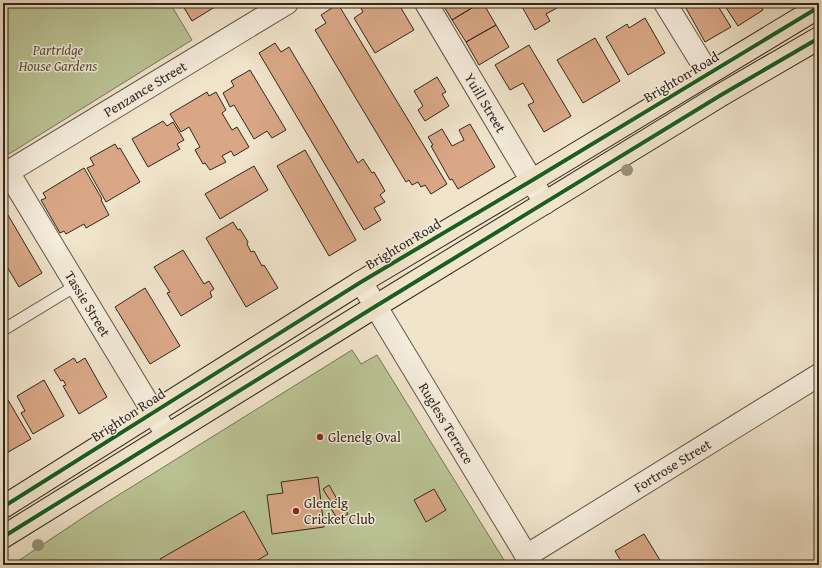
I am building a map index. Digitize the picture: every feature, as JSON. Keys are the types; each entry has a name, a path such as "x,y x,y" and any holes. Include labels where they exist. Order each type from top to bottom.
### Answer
{"main road":[{"name":"Brighton Road","path":"3,507 361,282 819,7"},
{"path":"3,537 721,95 819,38"},
{"path":"85,456 81,465 82,472 85,477 91,481 100,477"},
{"path":"36,487 50,486 57,497 54,506"}],"street":[{"name":"Penzance Street","path":"6,173 288,3"},
{"name":"Yuill Street","path":"426,3 545,203"},
{"path":"665,3 708,73"},
{"name":"Tassie Street","path":"6,173 77,285 166,436"},
{"name":"Rugless Terrace","path":"361,282 529,560"},
{"name":"Fortrose Street","path":"529,560 819,375"}],"lane":[{"path":"3,330 77,285"}],"green space":[{"name":"Partridge House Gardens","path":"3,3 170,3 192,40 9,154 3,145"},
{"name":"Glenelg Oval","path":"352,350 361,364 377,355 507,565 12,565 96,509"}],"building":[{"path":"175,3 216,3 218,5 192,21 183,6 179,8"},
{"path":"365,3 398,3 414,30 375,53 354,18 363,12 360,6"},
{"path":"442,3 480,3 452,20"},
{"path":"480,3 483,3 496,25 466,42 452,20"},
{"path":"520,3 566,3 546,14 550,21 535,30"},
{"path":"683,3 716,3 731,27 705,42"},
{"path":"723,3 759,3 763,10 738,26"},
{"path":"338,4 447,184 431,194 425,185 421,187 418,182 412,185 409,180 406,182 315,30 326,23 321,15"},
{"path":"645,18 665,53 628,75 606,37 627,24 629,28"},
{"path":"496,25 509,47 479,65 466,42"},
{"path":"595,38 620,81 583,103 557,60"},
{"path":"275,43 281,52 289,47 358,163 363,159 372,173 374,172 385,191 380,195 385,202 374,208 381,220 364,230 259,53"},
{"path":"529,45 571,116 544,132 528,105 534,102 523,83 510,90 495,65"},
{"path":"250,70 286,130 272,138 267,131 254,139 234,105 230,107 223,93 234,86 231,81"},
{"path":"437,77 446,92 442,94 449,106 425,121 418,110 423,106 414,91"},
{"path":"207,92 209,96 216,92 226,110 222,113 232,130 237,127 249,147 234,156 231,151 222,156 226,162 210,170 205,163 203,164 195,150 200,147 189,127 181,132 170,114"},
{"path":"163,121 167,126 173,122 184,140 177,144 180,149 148,167 132,139"},
{"path":"470,124 495,167 458,189 452,179 450,180 431,146 433,145 428,137 442,129 452,146 464,140 459,130"},
{"path":"115,144 118,149 120,148 140,182 106,202 87,168 94,165 90,158"},
{"path":"305,150 356,240 329,256 277,166"},
{"path":"254,166 268,190 220,219 205,194"},
{"path":"84,168 102,199 101,200 109,215 86,228 84,224 66,234 64,231 60,233 41,200 46,198 43,193"},
{"path":"8,215 42,273 19,287 3,260 3,218"},
{"path":"233,222 238,230 240,229 248,242 247,244 251,252 254,251 262,266 264,265 278,288 246,307 206,238"},
{"path":"183,250 204,284 209,281 214,289 210,292 212,297 181,316 167,293 170,292 154,267"},
{"path":"145,288 180,346 150,364 115,307"},
{"path":"74,358 77,363 85,358 107,397 79,414 63,386 66,385 63,380 61,381 54,370"},
{"path":"44,380 64,416 33,434 21,413 25,411 17,396"},
{"path":"8,400 31,439 3,455 3,403"},
{"name":"Glenelg Cricket Club","path":"318,477 324,527 272,534 267,495 283,493 281,482"},
{"path":"329,485 337,499 331,502 323,489"},
{"path":"434,489 446,510 426,522 414,500"},
{"path":"339,500 348,514 338,520 329,505"},
{"path":"244,511 268,554 249,565 163,565 160,559"},
{"path":"644,534 663,565 623,565 615,551"}],"cycle path":[{"path":"3,507 361,282 819,7"},
{"path":"3,537 721,95 819,38"}],"place":[{"name":"Glenelg Oval","path":"320,437"},
{"name":"Glenelg Cricket Club","path":"296,511"}]}
